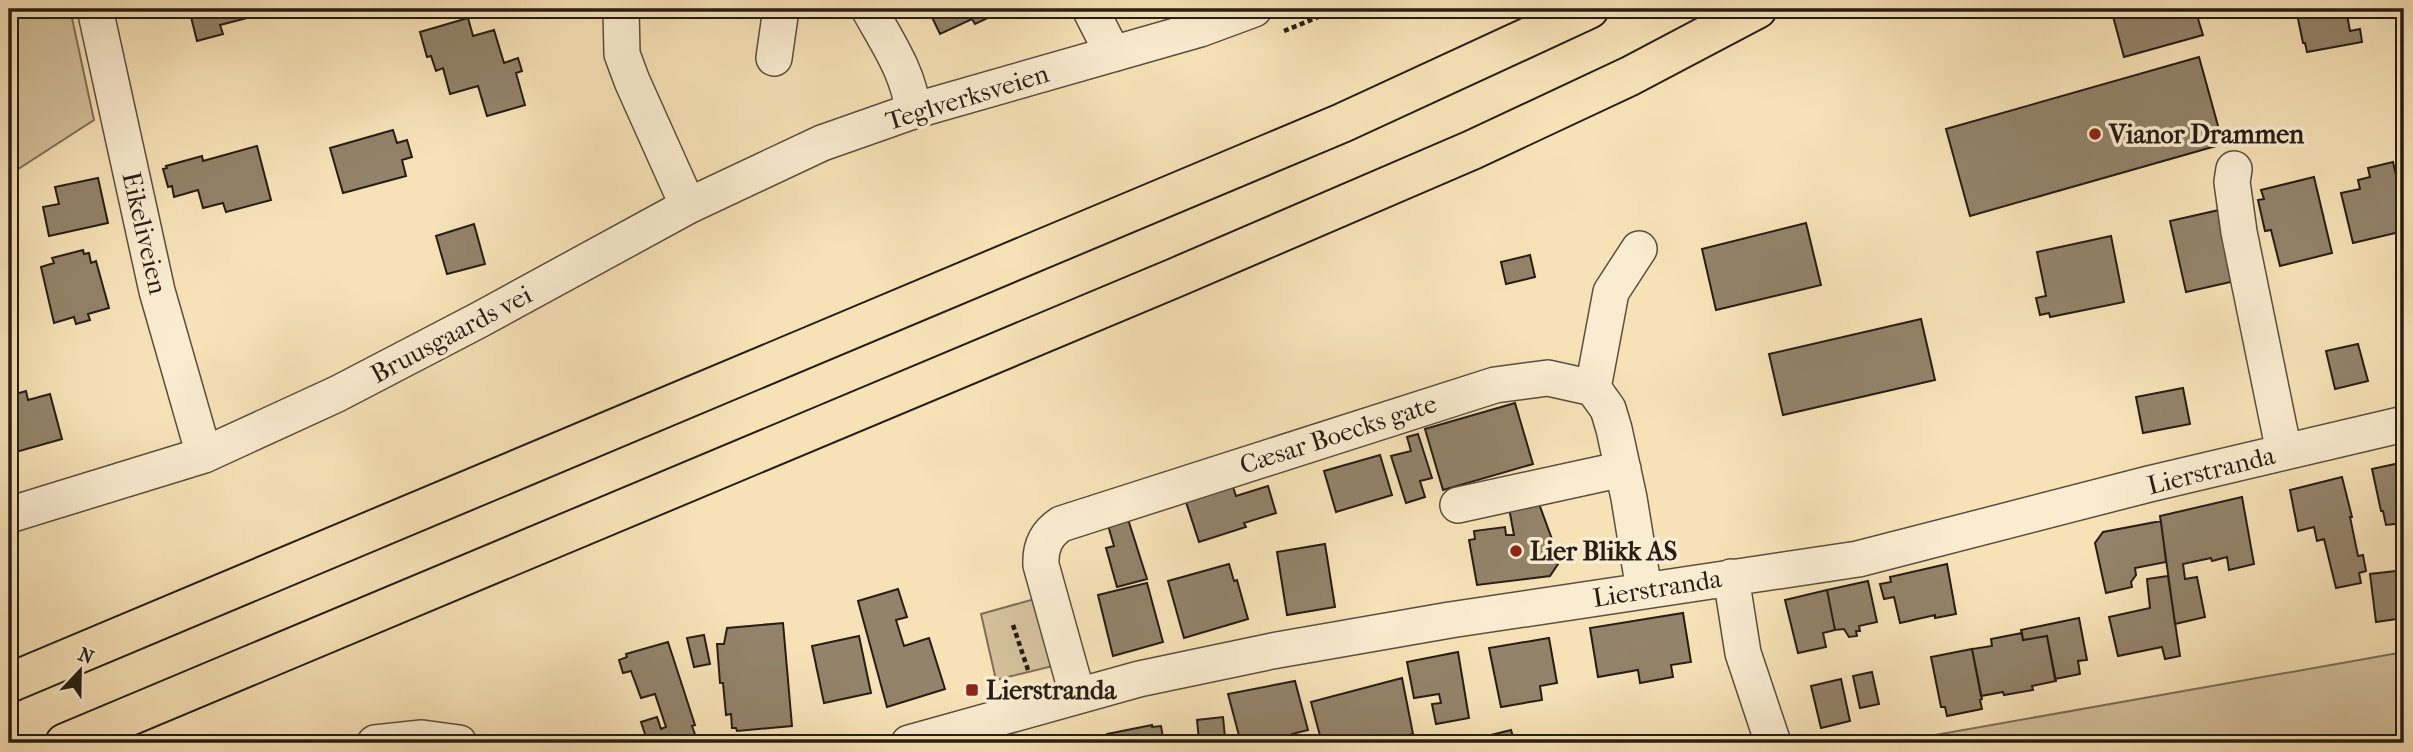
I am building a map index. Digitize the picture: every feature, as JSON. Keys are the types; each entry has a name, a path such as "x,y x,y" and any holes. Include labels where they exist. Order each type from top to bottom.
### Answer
{"highway":[{"path":"9,683 1342,123 1590,9"},
{"path":"65,743 1472,150 1630,76 1757,9"},
{"path":"108,743 281,653"}],"street":[{"name":"Eikeliveien","path":"95,9 157,291 204,455"},
{"path":"621,9 622,54 688,206"},
{"path":"774,58 780,9"},
{"path":"869,9 905,75 911,90 913,111"},
{"path":"1090,9 1113,54"},
{"name":"Teglverksveien","path":"688,206 822,143 913,111 1200,29 1264,21"},
{"path":"2234,169 2232,181 2239,232 2284,452"},
{"name":"Bruusgaards vei","path":"9,515 204,455 337,394 444,339 688,206"},
{"path":"1639,248 1611,292 1593,388 1608,409 1623,469 1644,590"},
{"name":"Cæsar Boecks gate","path":"1077,694 1040,555 1045,539 1061,524 1495,385 1548,378 1593,388"},
{"name":"Lierstranda","path":"909,743 1077,694 1272,651 1644,590 1858,559 2149,484 2404,424"},
{"path":"1458,505 1623,469"},
{"path":"1731,577 1743,653 1773,743"},
{"path":"375,743 422,738 459,743"}],"path":[{"path":"1264,21 1338,9"},
{"path":"1013,625 1031,680"}],"shaded area":[{"path":"9,9 70,9 94,120 9,175"},
{"path":"1038,598 1057,665 996,680 981,614"},
{"path":"2404,652 2404,743 1890,743"}],"building":[{"path":"189,9 249,9 251,17 220,25 223,34 197,41"},
{"path":"928,9 1005,10 975,24 972,19 940,34"},
{"path":"2111,9 2195,9 2203,35 2124,57"},
{"path":"2296,9 2346,9 2350,31 2360,29 2362,42 2307,52"},
{"path":"468,18 473,36 494,30 504,63 518,58 522,71 516,73 525,105 487,116 478,86 450,94 443,68 436,71 431,56 427,57 420,32"},
{"path":"2199,57 2223,144 1970,216 1946,129"},
{"path":"393,130 397,143 407,140 412,157 402,160 406,176 343,193 330,148"},
{"path":"257,146 271,200 226,212 223,203 203,208 198,190 174,197 172,186 168,187 163,169 167,168 166,166 202,156 203,161"},
{"path":"2393,162 2397,179 2404,177 2404,231 2353,243 2341,193 2360,189 2358,180 2370,177 2368,168"},
{"path":"2314,177 2332,253 2280,266 2271,230 2265,231 2258,200 2264,199 2261,190"},
{"path":"98,178 108,223 49,236 43,207 59,204 55,187"},
{"path":"2219,210 2235,281 2186,292 2170,221"},
{"path":"1806,223 1821,285 1716,310 1702,249"},
{"path":"474,224 485,264 447,274 436,236"},
{"path":"2111,236 2124,302 2050,317 2049,313 2040,315 2036,298 2046,296 2037,252"},
{"path":"83,250 84,254 89,253 91,263 96,261 109,308 88,314 90,320 76,324 74,317 54,323 41,267 54,263 52,258"},
{"path":"1530,255 1535,277 1506,284 1501,262"},
{"path":"1921,319 1935,380 1783,415 1769,354"},
{"path":"2358,344 2368,381 2335,389 2326,351"},
{"path":"2183,388 2190,424 2143,433 2136,397"},
{"path":"26,391 28,400 50,394 62,439 9,454 9,396"},
{"path":"1515,403 1533,464 1443,490 1425,429"},
{"path":"1418,434 1432,478 1420,481 1425,497 1406,503 1391,456 1411,451 1407,437"},
{"path":"1380,455 1392,495 1336,512 1324,471"},
{"path":"2404,462 2404,523 2386,525 2372,469"},
{"path":"2342,477 2358,556 2363,555 2366,571 2359,573 2361,583 2336,588 2324,539 2317,541 2314,527 2298,531 2290,490"},
{"path":"1232,484 1236,496 1268,486 1276,513 1244,523 1246,527 1199,542 1185,499"},
{"path":"2242,497 2254,564 2229,570 2227,557 2183,564 2185,579 2197,577 2205,617 2175,624 2160,516"},
{"path":"1538,501 1560,561 1550,576 1477,585 1469,540 1475,539 1474,531 1505,527 1506,535 1514,535 1509,508"},
{"path":"1127,516 1147,579 1117,587 1106,548 1114,546 1107,522"},
{"path":"2161,521 2166,562 2135,568 2132,587 2106,593 2095,543 2103,532"},
{"path":"1325,544 1335,607 1287,615 1277,552"},
{"path":"1229,564 1234,581 1237,580 1248,619 1184,638 1168,581"},
{"path":"1947,564 1956,614 1935,618 1935,615 1900,623 1894,597 1884,599 1880,584 1891,582 1890,577"},
{"path":"2404,570 2404,618 2376,622 2370,574"},
{"path":"2168,576 2180,656 2165,659 2162,647 2118,656 2109,617 2150,608 2147,579"},
{"path":"1868,581 1877,622 1859,626 1857,636 1849,637 1844,629 1835,630 1827,590"},
{"path":"1147,583 1163,642 1113,656 1098,595"},
{"path":"898,589 907,617 896,620 904,646 929,638 945,689 887,707 858,601"},
{"path":"1827,590 1835,630 1823,633 1826,647 1798,653 1785,600"},
{"path":"1683,613 1691,662 1671,665 1673,677 1640,683 1638,670 1598,677 1590,628"},
{"path":"2079,618 2087,660 2078,661 2080,674 2055,679 2047,636 2023,640 2021,630"},
{"path":"783,623 792,726 737,731 732,728 731,714 726,715 717,644 724,644 727,628"},
{"path":"2022,633 2023,640 2047,636 2056,681 2032,686 2033,690 1981,696 1972,649 1992,646 1991,639"},
{"path":"704,635 710,664 694,667 687,638"},
{"path":"859,636 871,693 824,703 812,646"},
{"path":"1549,638 1557,683 1540,686 1542,700 1501,707 1489,648"},
{"path":"668,642 695,725 692,726 698,743 648,743 641,722 657,717 661,729 666,727 655,694 641,698 631,671 623,673 619,660 627,657 626,654"},
{"path":"1972,649 1982,709 1947,716 1945,707 1941,707 1931,657"},
{"path":"1458,652 1469,718 1436,724 1432,704 1441,703 1439,694 1414,698 1407,662"},
{"path":"1872,672 1879,704 1860,708 1853,676"},
{"path":"1402,678 1413,734 1376,743 1322,743 1311,702"},
{"path":"1841,679 1850,721 1821,728 1811,686"},
{"path":"1295,681 1308,730 1292,734 1294,743 1241,743 1228,694"},
{"path":"1223,717 1228,743 1204,743 1204,740 1199,740 1197,720"},
{"path":"1152,725 1161,726 1164,743 1109,743 1107,734"},
{"path":"1511,730 1515,743 1476,743 1475,739"}],"place":[{"name":"Vianor Drammen","path":"2095,134"},
{"name":"Lier Blikk AS","path":"1516,551"},
{"name":"Lierstranda","path":"972,690"}]}
